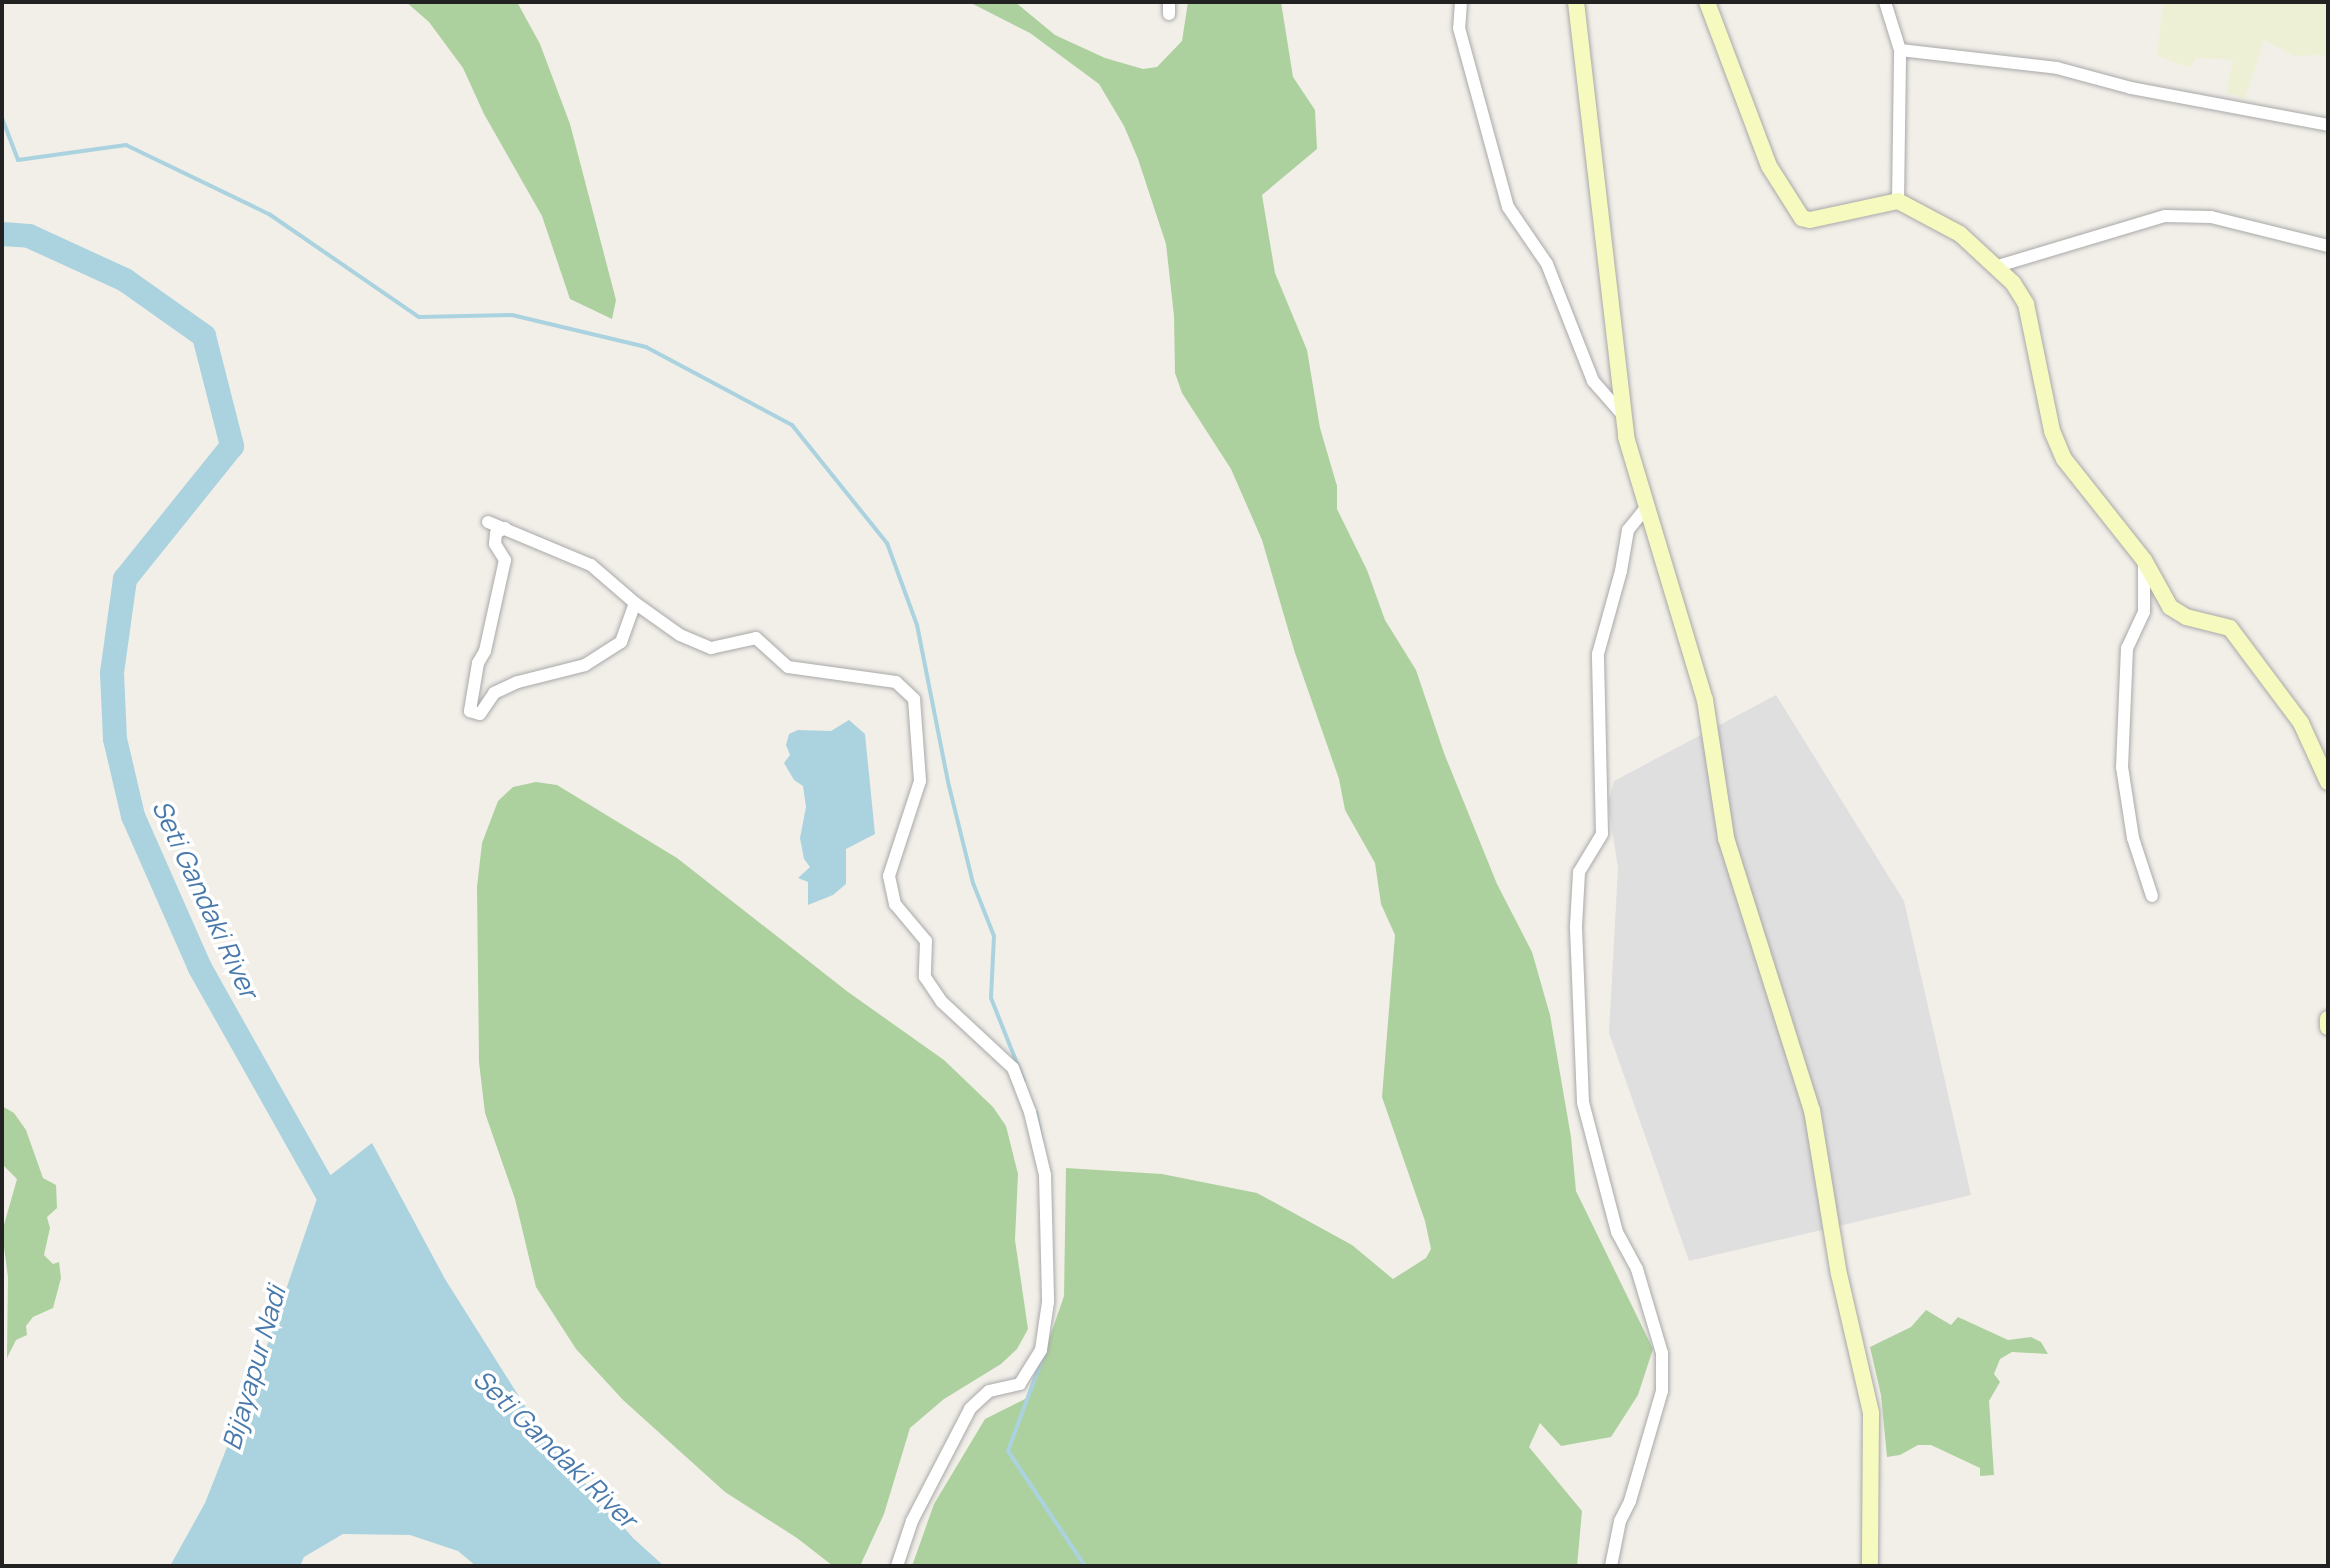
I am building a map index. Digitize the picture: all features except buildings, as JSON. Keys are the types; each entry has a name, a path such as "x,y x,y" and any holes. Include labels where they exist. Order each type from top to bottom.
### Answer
{"main road":[{"path":"1576,2 1622,414 1645,509 1705,700 1726,838 1812,1110 1839,1274 1871,1413 1870,1566"},
{"path":"1707,2 1769,166 1802,218 1810,220 1898,201 1960,234 1998,266 2026,304 2058,447 2144,560 2170,607 2186,617 2230,628 2239,639 2301,723 2328,782"},
{"path":"2328,1019 2328,1027"}],"street":[{"path":"1461,2 1459,28 1508,207 1547,264 1580,355 1593,381 1622,414"},
{"path":"1885,2 1900,50 1898,201"},
{"path":"1900,50 2057,68 2131,88 2328,125"},
{"path":"1998,266 2165,216 2211,217 2328,246"},
{"path":"1611,1566 1620,1521 1630,1501 1662,1391 1662,1353 1637,1269 1617,1232 1583,1102 1576,926 1579,872 1602,834 1598,654 1621,571 1628,530 1645,509"},
{"path":"488,522 591,565 635,603 680,635 711,648 756,638 788,667 896,682 914,699 920,781 889,876 895,904 926,941 925,977 942,1002 1013,1068 1030,1112 1045,1175 1048,1302 1041,1350 1020,1384 989,1391 970,1409 912,1521 897,1566"},
{"path":"505,528 496,533 495,544 505,560 485,651 478,663 470,711 480,714 494,693 518,682 585,665 609,650 621,642 635,603"},
{"path":"2144,560 2144,612 2127,648 2129,677 2122,726 2122,767 2133,838 2152,896"}],"shaded area":[{"path":"1776,695 1904,901 1971,1195 1689,1261 1609,1033 1618,868 1608,803 1614,781"}],"green space":[{"path":"406,2 517,2 540,44 570,124 616,300 612,319 570,299 542,216 484,114 463,68 429,22"},
{"path":"969,2 1015,2 1055,35 1105,58 1143,69 1157,67 1182,41 1188,2 1281,2 1293,77 1315,110 1317,149 1262,195 1275,273 1307,350 1320,428 1337,486 1337,509 1367,570 1385,620 1416,670 1444,753 1497,884 1532,952 1550,1015 1571,1137 1576,1191 1653,1349 1638,1395 1611,1437 1561,1446 1540,1423 1529,1447 1582,1511 1577,1566 912,1566 934,1504 985,1419 1029,1397 1064,1296 1066,1168 1162,1174 1257,1193 1352,1245 1393,1279 1426,1258 1431,1249 1425,1221 1382,1097 1395,935 1381,904 1375,863 1345,810 1339,779 1295,653 1262,540 1231,469 1182,393 1175,373 1174,316 1166,244 1138,159 1124,126 1099,84 1030,33"},
{"path":"2163,2 2328,2 2328,55 2294,56 2264,40 2245,99 2226,93 2233,60 2196,58 2190,68 2157,56"},
{"path":"536,782 557,785 677,858 848,992 944,1060 993,1107 1006,1126 1018,1174 1015,1240 1028,1329 1017,1349 1001,1364 944,1399 910,1428 884,1514 860,1566 833,1566 797,1538 725,1492 623,1400 576,1349 536,1287 515,1199 485,1113 479,1062 477,887 482,843 498,801 513,787"},
{"path":"2,1106 14,1113 26,1130 43,1178 56,1185 57,1208 47,1217 50,1228 44,1255 53,1264 59,1262 61,1278 53,1308 33,1317 26,1326 27,1335 16,1340 7,1358 8,1277 2,1232 17,1179 2,1164"},
{"path":"1926,1310 1951,1325 1958,1317 2008,1340 2031,1337 2041,1342 2048,1354 2012,1352 2000,1359 1994,1374 2000,1382 1989,1401 1994,1475 1980,1476 1980,1468 1931,1445 1918,1445 1900,1455 1887,1457 1881,1395 1870,1347 1911,1327"}],"water":[{"path":"849,720 865,734 875,834 846,849 846,884 833,895 808,905 808,882 798,878 810,867 804,859 800,838 806,807 803,786 794,780 784,763 790,755 786,745 789,734 798,730 831,731"},
{"path":"372,1143 445,1279 542,1433 633,1538 664,1566 476,1566 458,1551 410,1535 343,1534 304,1557 300,1566 170,1566 205,1503 263,1357 323,1181"}],"waterway":[{"path":"2,118 18,160 126,145 269,214 419,317 512,315 646,347 792,425 887,543 917,625 948,782 973,883 994,936 991,998 1024,1081"},
{"name":"Seti Gandaki River","path":"2,234 29,236 125,280 204,336 232,446 125,579 112,673 115,739 133,816 200,968 335,1208"},
{"path":"1036,1112 1042,1142"},
{"path":"1044,1354 1008,1451 1085,1566"}],"water label":[{"name":"Bijayapur Nadi","path":"254,1368"}]}
